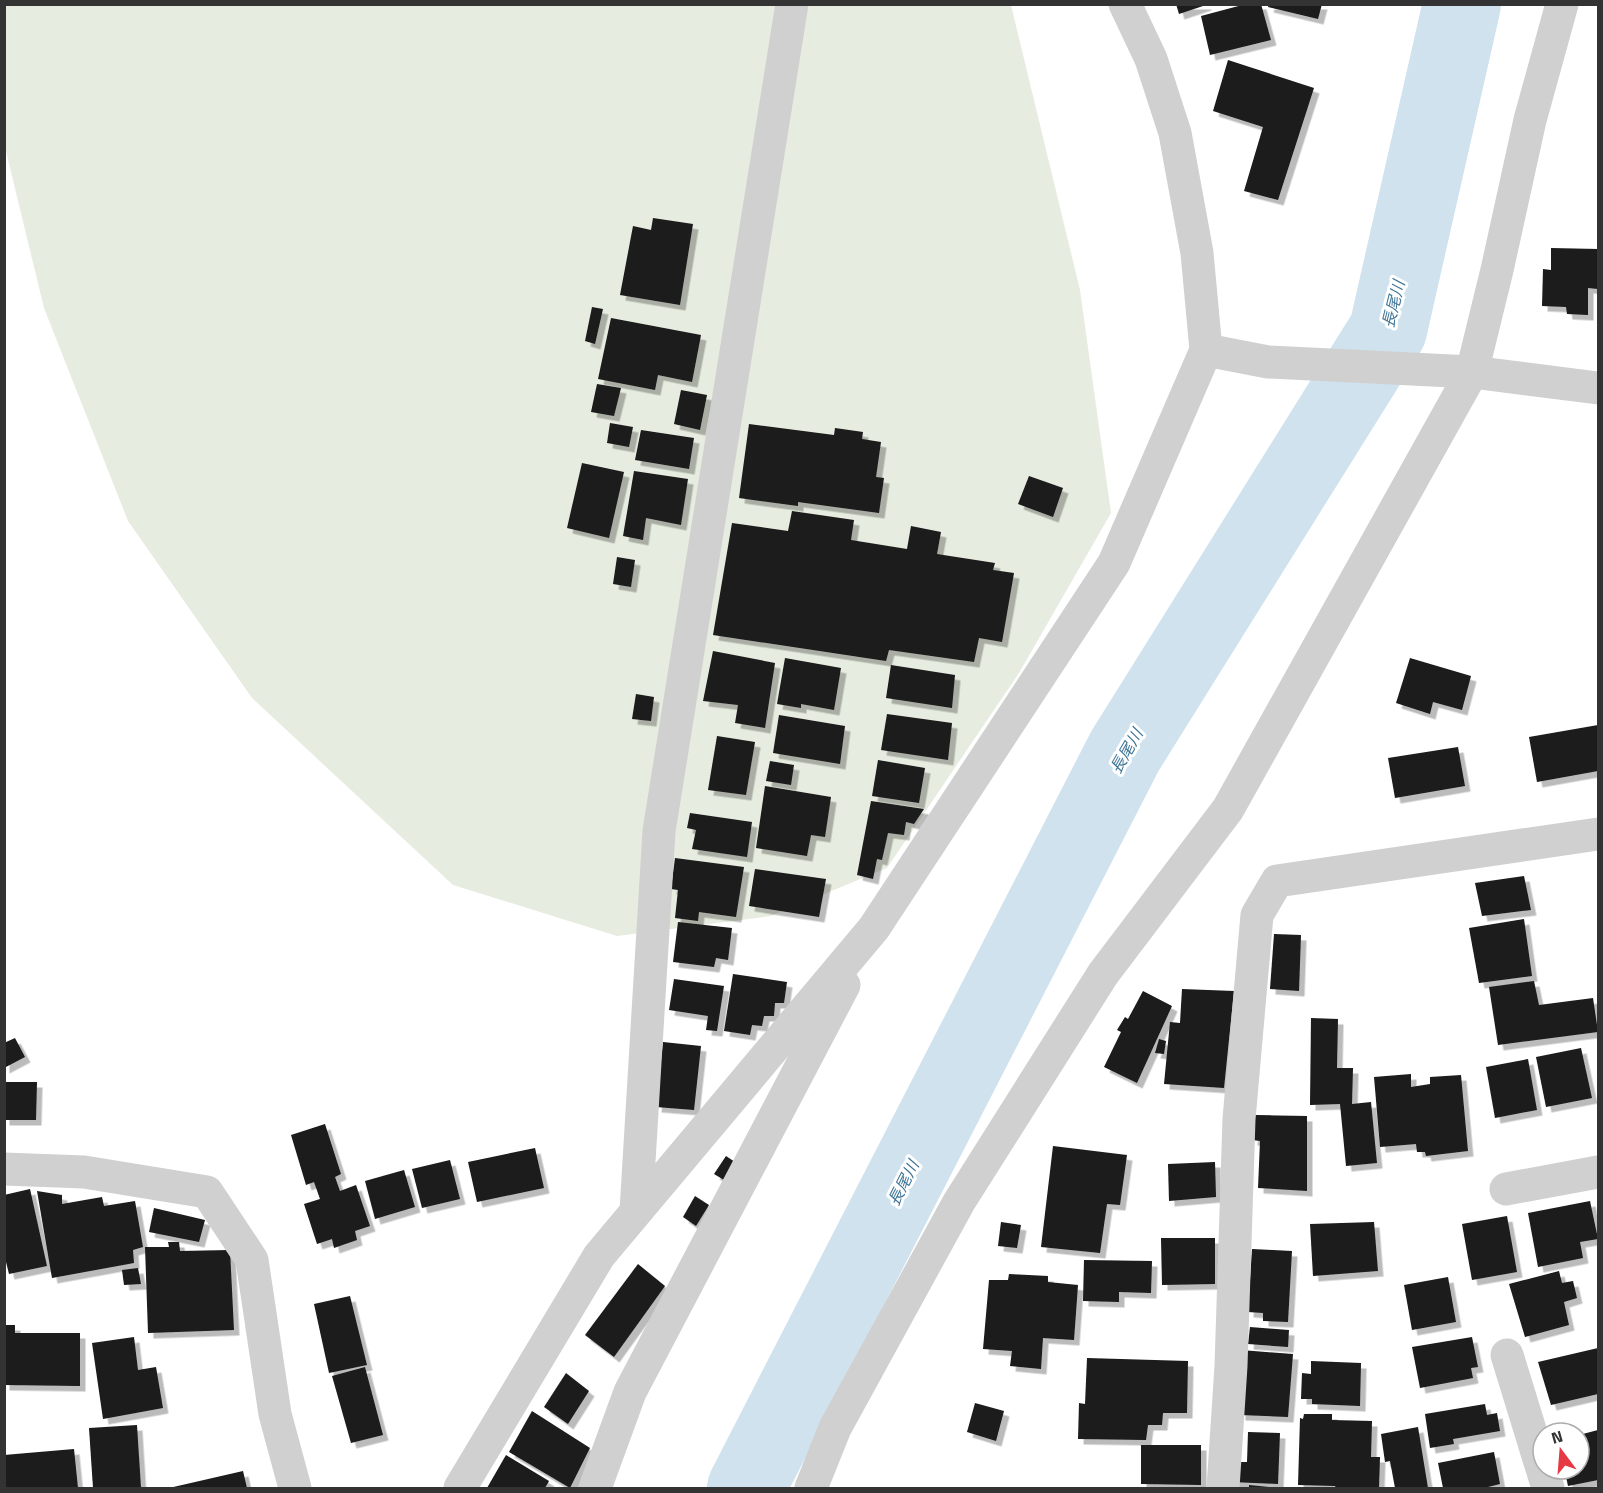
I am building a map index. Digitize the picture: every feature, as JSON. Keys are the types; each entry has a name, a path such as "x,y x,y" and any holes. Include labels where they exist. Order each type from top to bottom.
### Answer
{"street":[{"path":"636,1210 659,831 792,4"},
{"path":"595,1488 630,1392 874,928 1114,563 1206,350 1197,253 1175,134 1150,59 1125,4"},
{"path":"811,1488 835,1428 959,1202 1103,974 1228,808 1472,372 1530,120 1562,4"},
{"path":"1206,350 1268,362 1472,372 1599,388"},
{"path":"1223,1488 1231,1366 1239,1119 1257,915 1278,881 1599,834"},
{"path":"460,1488 599,1256 874,928"},
{"path":"4,1169 84,1172 207,1192 252,1260 275,1414 295,1488"},
{"path":"1506,1189 1599,1172"},
{"path":"1508,1355 1548,1488"}],"shaded area":[{"path":"4,5 1011,5 1080,290 1111,513 1019,673 887,868 771,916 617,936 453,885 252,698 128,521 44,308 5,147"}],"building":[{"path":"1176,4 1206,4 1206,5 1179,14"},
{"path":"1246,4 1261,4 1271,40 1210,55 1201,16"},
{"path":"1269,4 1322,4 1318,19 1268,7"},
{"path":"1228,60 1314,88 1278,200 1244,191 1263,127 1213,111"},
{"path":"653,218 693,224 680,305 620,295 633,226 651,230"},
{"path":"1551,248 1598,249 1598,289 1588,288 1588,315 1567,314 1566,307 1542,306 1543,269 1551,270"},
{"path":"592,307 603,309 595,344 585,341"},
{"path":"611,318 701,335 692,382 658,375 655,390 598,379"},
{"path":"597,384 621,388 614,416 591,412"},
{"path":"681,390 707,395 700,430 674,424"},
{"path":"610,423 633,427 629,447 607,443"},
{"path":"749,424 834,435 835,428 863,432 862,439 881,442 876,477 884,478 879,513 798,502 798,506 739,498"},
{"path":"641,430 694,438 689,469 635,460"},
{"path":"582,463 624,472 609,538 567,528"},
{"path":"634,471 688,479 681,525 646,518 643,540 623,536"},
{"path":"1029,476 1063,488 1053,517 1018,504"},
{"path":"792,511 854,520 851,540 907,549 911,526 941,532 937,554 995,563 993,570 1014,573 1002,642 979,638 974,662 889,650 886,661 713,635 732,523 788,531"},
{"path":"617,557 635,560 631,587 613,584"},
{"path":"713,651 775,663 765,728 735,723 738,705 703,701"},
{"path":"785,658 841,668 834,710 801,704 801,708 777,704"},
{"path":"1410,658 1471,676 1462,710 1433,702 1430,714 1396,703"},
{"path":"891,665 955,675 952,708 886,698"},
{"path":"636,694 654,697 651,721 632,719"},
{"path":"887,714 952,723 948,760 881,750"},
{"path":"779,715 845,726 840,764 773,753"},
{"path":"1598,725 1598,771 1537,782 1529,737"},
{"path":"717,736 755,742 746,795 708,790"},
{"path":"1458,747 1465,786 1395,798 1388,758"},
{"path":"878,760 925,768 919,803 872,796"},
{"path":"770,761 794,765 791,785 766,781"},
{"path":"765,786 831,797 825,837 811,835 807,856 756,848"},
{"path":"871,801 924,809 914,824 906,822 904,835 888,833 882,860 877,859 873,879 857,875"},
{"path":"690,813 752,822 747,857 692,849 696,830 687,828"},
{"path":"675,858 744,867 736,917 699,912 698,921 675,918 678,890 671,889"},
{"path":"755,869 826,879 819,917 749,906"},
{"path":"1524,876 1531,910 1482,916 1475,883"},
{"path":"1524,919 1532,976 1479,983 1469,928"},
{"path":"678,922 732,928 728,960 716,958 714,967 673,962"},
{"path":"1274,934 1301,935 1299,991 1270,989"},
{"path":"733,974 787,982 784,1003 775,1003 774,1016 764,1016 762,1026 752,1025 750,1035 724,1031"},
{"path":"674,979 724,986 717,1031 706,1030 708,1016 669,1010"},
{"path":"1534,981 1539,1005 1593,998 1598,1032 1498,1045 1489,987"},
{"path":"1182,989 1234,991 1224,1088 1164,1084 1170,1022 1180,1023"},
{"path":"1143,991 1172,1006 1137,1083 1104,1067 1121,1032 1117,1030 1125,1017 1128,1019"},
{"path":"1311,1018 1338,1019 1337,1068 1353,1068 1352,1104 1371,1102 1377,1163 1346,1166 1340,1104 1310,1105"},
{"path":"15,1038 25,1057 4,1068 4,1043"},
{"path":"1159,1039 1166,1041 1164,1054 1155,1053"},
{"path":"663,1042 701,1046 694,1110 656,1107"},
{"path":"1581,1048 1592,1098 1546,1107 1536,1057"},
{"path":"1528,1059 1537,1110 1495,1118 1486,1067"},
{"path":"1411,1074 1411,1087 1430,1084 1430,1077 1461,1075 1468,1151 1426,1156 1425,1152 1417,1152 1416,1144 1380,1147 1374,1077"},
{"path":"4,1082 37,1082 36,1120 4,1120"},
{"path":"1254,1115 1307,1116 1307,1191 1258,1188 1260,1141 1252,1140"},
{"path":"325,1124 341,1174 335,1177 340,1191 356,1185 370,1226 355,1231 357,1240 334,1248 332,1239 317,1244 304,1204 320,1199 314,1182 306,1185 291,1135"},
{"path":"1053,1146 1127,1155 1120,1205 1107,1204 1100,1253 1041,1247"},
{"path":"535,1148 544,1188 477,1202 468,1162"},
{"path":"726,1156 735,1162 724,1180 714,1174"},
{"path":"450,1160 460,1199 422,1208 412,1169"},
{"path":"1215,1162 1216,1197 1169,1201 1168,1164"},
{"path":"404,1170 415,1207 375,1219 365,1181"},
{"path":"30,1189 47,1266 9,1274 4,1254 4,1195"},
{"path":"37,1191 62,1195 62,1204 102,1197 104,1206 135,1201 143,1247 133,1250 134,1263 52,1278"},
{"path":"695,1196 709,1205 696,1226 683,1217"},
{"path":"1590,1201 1598,1239 1580,1242 1583,1258 1538,1267 1528,1213"},
{"path":"154,1208 205,1220 199,1242 149,1232"},
{"path":"1507,1216 1517,1272 1472,1280 1462,1224"},
{"path":"1001,1222 1021,1225 1017,1248 998,1246"},
{"path":"1374,1222 1378,1271 1313,1276 1310,1224"},
{"path":"1161,1238 1215,1238 1215,1284 1162,1285"},
{"path":"168,1242 179,1242 180,1251 230,1250 234,1330 148,1333 145,1247 169,1247"},
{"path":"1252,1249 1292,1251 1288,1322 1263,1321 1263,1313 1248,1312"},
{"path":"1084,1260 1152,1261 1151,1293 1119,1292 1119,1302 1083,1301"},
{"path":"638,1264 665,1286 614,1357 585,1335"},
{"path":"138,1268 141,1284 124,1285 122,1270"},
{"path":"1559,1271 1562,1283 1573,1281 1577,1298 1564,1302 1569,1325 1525,1337 1509,1284"},
{"path":"1009,1274 1048,1276 1048,1282 1078,1285 1074,1340 1043,1338 1041,1369 1010,1366 1012,1351 983,1349 989,1280 1008,1280"},
{"path":"1448,1277 1456,1322 1412,1330 1404,1285"},
{"path":"350,1296 367,1365 329,1373 314,1304"},
{"path":"4,1325 15,1325 15,1333 80,1333 80,1386 4,1385"},
{"path":"1250,1327 1289,1330 1288,1347 1248,1344"},
{"path":"134,1337 138,1370 156,1367 163,1408 103,1419 92,1343"},
{"path":"1472,1337 1478,1367 1471,1368 1473,1378 1420,1388 1412,1347"},
{"path":"1598,1348 1598,1394 1551,1405 1538,1362"},
{"path":"1241,1350 1293,1354 1288,1417 1240,1415"},
{"path":"1087,1358 1188,1361 1187,1413 1163,1413 1162,1425 1148,1425 1146,1440 1078,1439 1079,1403 1085,1404"},
{"path":"1311,1361 1361,1363 1360,1406 1312,1404 1312,1399 1301,1399 1302,1373 1311,1374"},
{"path":"365,1367 383,1435 351,1443 332,1376"},
{"path":"566,1373 589,1391 568,1424 544,1407"},
{"path":"975,1403 1004,1411 996,1441 967,1432"},
{"path":"1485,1404 1487,1415 1497,1413 1500,1431 1453,1439 1454,1444 1430,1448 1425,1414"},
{"path":"532,1411 590,1448 570,1488 509,1452"},
{"path":"1304,1414 1332,1414 1332,1420 1372,1421 1371,1457 1380,1457 1379,1488 1298,1485 1300,1418 1303,1419"},
{"path":"137,1425 141,1488 93,1488 89,1428"},
{"path":"1418,1427 1428,1488 1395,1488 1390,1461 1385,1462 1381,1434"},
{"path":"1598,1430 1598,1480 1568,1486 1567,1481 1591,1481 1591,1432"},
{"path":"1248,1432 1280,1433 1278,1484 1232,1482 1233,1462 1247,1462"},
{"path":"1141,1445 1201,1445 1201,1485 1141,1484"},
{"path":"74,1449 78,1488 4,1488 4,1455"},
{"path":"1494,1452 1500,1484 1488,1488 1443,1488 1438,1463"},
{"path":"506,1455 549,1481 545,1488 487,1488"},
{"path":"243,1471 247,1488 169,1488"},
{"path":"1249,1485 1269,1487 1269,1488 1249,1488"}],"waterway":[{"name":"長尾川","path":"746,1488 1125,751 1388,330 1462,4"}]}
